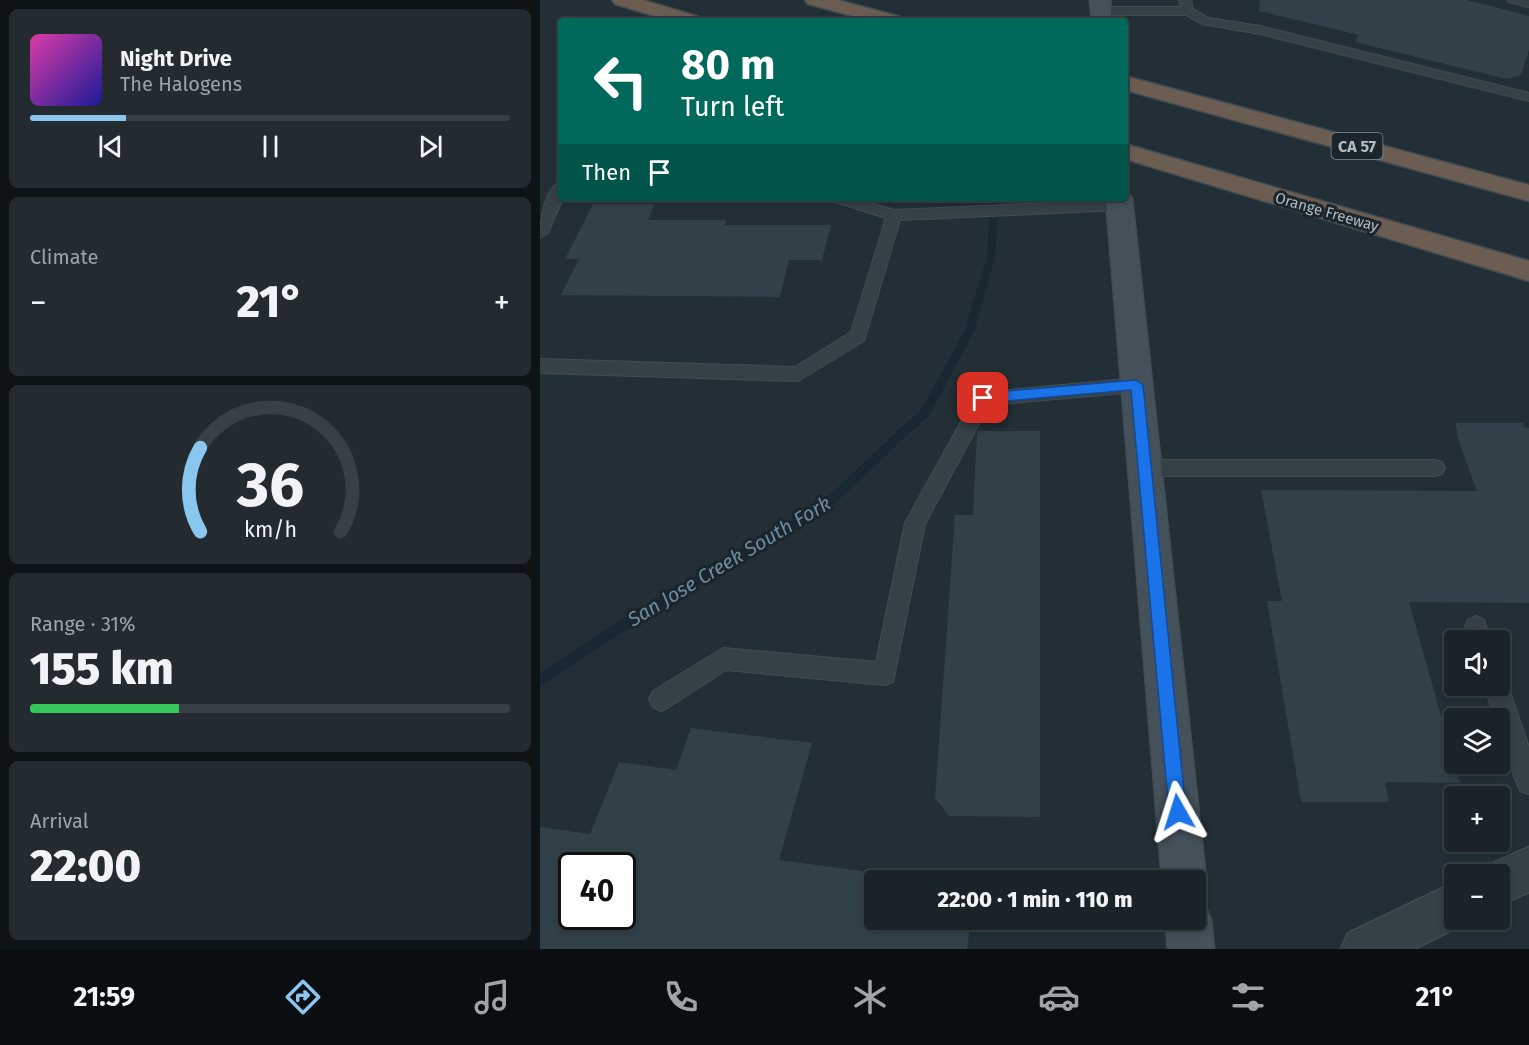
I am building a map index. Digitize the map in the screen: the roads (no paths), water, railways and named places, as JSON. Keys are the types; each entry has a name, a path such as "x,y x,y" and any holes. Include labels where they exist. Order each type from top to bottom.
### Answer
{"highway":[{"path":"622,0 682,18"},
{"path":"815,0 883,18"},
{"name":"CA 57","path":"1128,84 1529,193"},
{"name":"Orange Freeway","path":"1128,152 1529,271"}],"street":[{"path":"1119,202 1183,870"},
{"path":"1510,878 1529,869"},
{"path":"1364,949 1444,910"},
{"path":"1189,930 1191,949"}],"lane":[{"path":"1513,0 1529,3"},
{"path":"1101,11 1186,6 1206,21 1260,30 1529,97"},
{"path":"540,233 558,194"},
{"path":"847,201 894,215 1029,210 1119,202"},
{"path":"540,366 798,374 858,336 894,215"},
{"path":"661,699 723,659 885,674 915,523 983,398 1136,385"},
{"path":"1145,468 1435,468"},
{"path":"1499,696 1529,782"}],"waterway":[{"name":"San Jose Creek South Fork","path":"540,681 637,616 822,509 926,411 969,332 991,257 995,201"}]}
